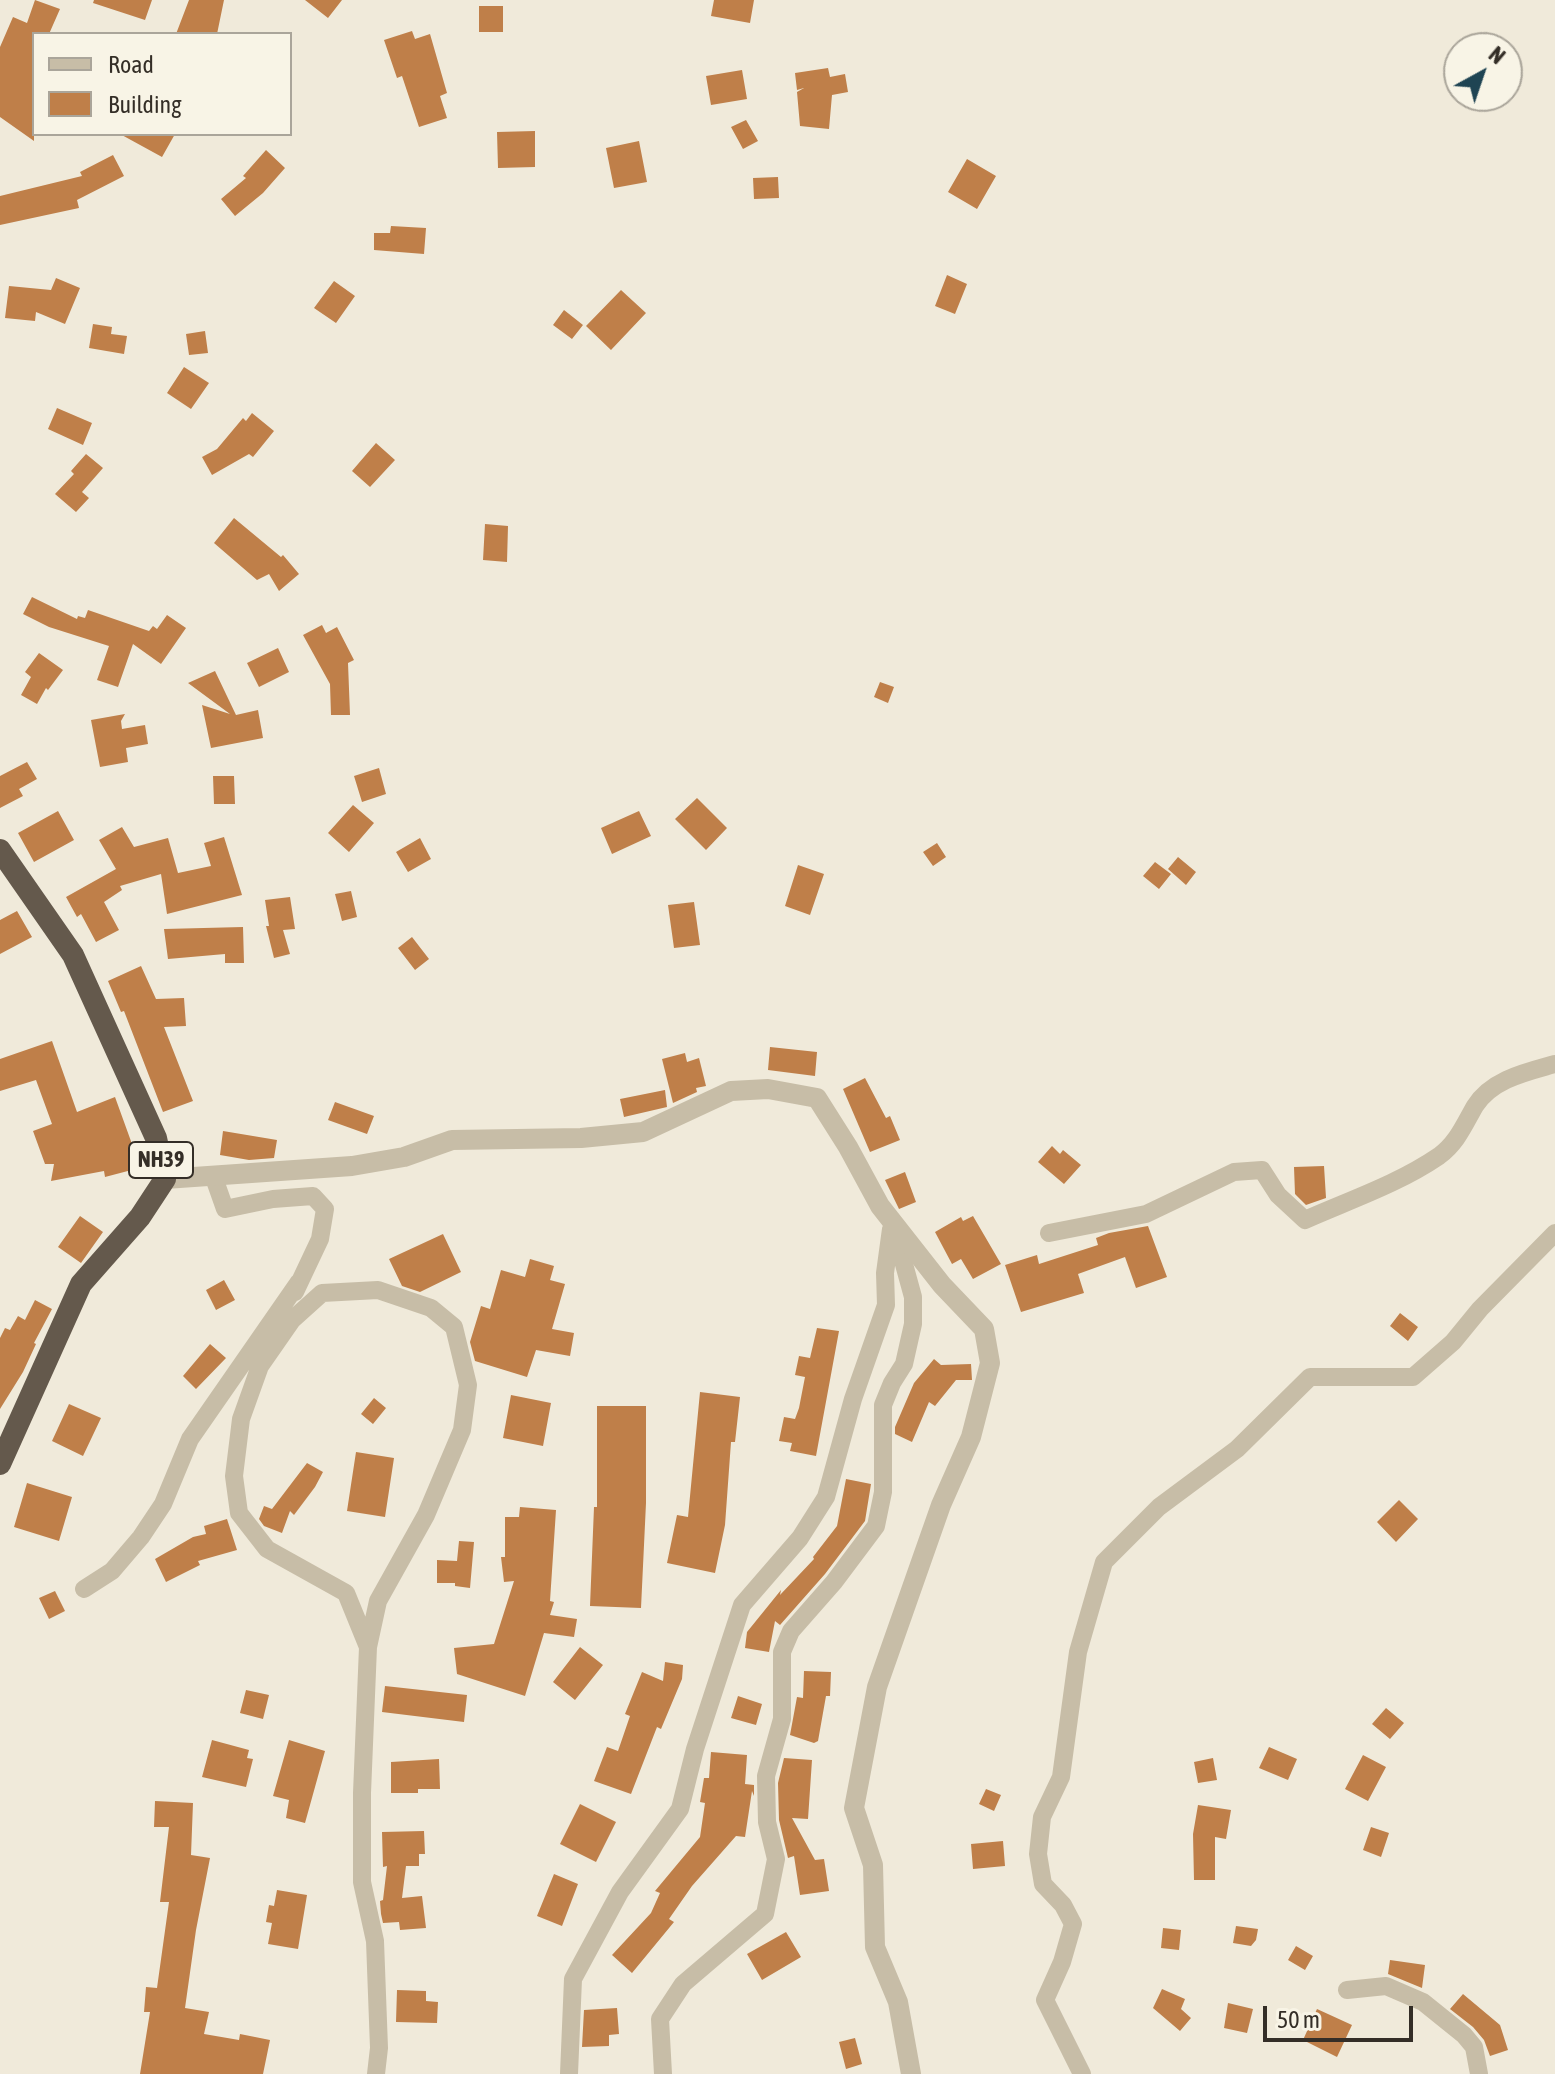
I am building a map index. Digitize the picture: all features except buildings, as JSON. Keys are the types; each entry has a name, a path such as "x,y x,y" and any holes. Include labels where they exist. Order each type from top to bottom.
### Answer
{"highway":[{"name":"NH39","path":"0,850 73,955 156,1138 165,1179 140,1217 81,1284 0,1464"}],"street":[{"path":"1049,1233 1146,1214 1234,1172 1262,1170 1278,1195 1305,1220 1380,1189 1441,1154 1461,1133 1477,1103 1506,1078 1555,1064"},
{"path":"165,1179 352,1166 404,1157 452,1140 581,1138 643,1132 731,1091 768,1089 817,1098 880,1206 942,1285 984,1329 990,1363 971,1437 941,1505 877,1687 854,1808 873,1865 875,1947 898,2002 911,2074"},
{"path":"213,1175 225,1209 273,1199 313,1196 325,1209 320,1239 260,1366 241,1419 234,1476 239,1513 267,1549 346,1593 368,1647"},
{"path":"569,2074 573,1979 620,1892 680,1809 695,1749 742,1605 800,1538 826,1497 853,1399 886,1305 885,1273 893,1222"},
{"path":"663,2074 660,2019 683,1984 765,1914 776,1859 767,1822 766,1776 782,1719 782,1652 791,1631 834,1582 876,1526 883,1492 883,1405 904,1364 913,1324 913,1297 893,1222"},
{"path":"1082,2074 1045,2000 1062,1962 1073,1924 1063,1905 1043,1884 1038,1854 1042,1817 1061,1777 1078,1652 1104,1562 1159,1507 1237,1449 1310,1377 1413,1377 1453,1342 1480,1309 1555,1233"},
{"path":"84,1589 112,1571 141,1537 163,1504 190,1439 299,1282"},
{"path":"260,1366 292,1320 322,1293 378,1290 431,1308 454,1327 468,1385 462,1430 426,1515 378,1601 368,1647 361,1867 375,1941 379,2048 376,2074"},
{"path":"1347,1990 1386,1986 1423,2002 1474,2047 1479,2074"}]}
